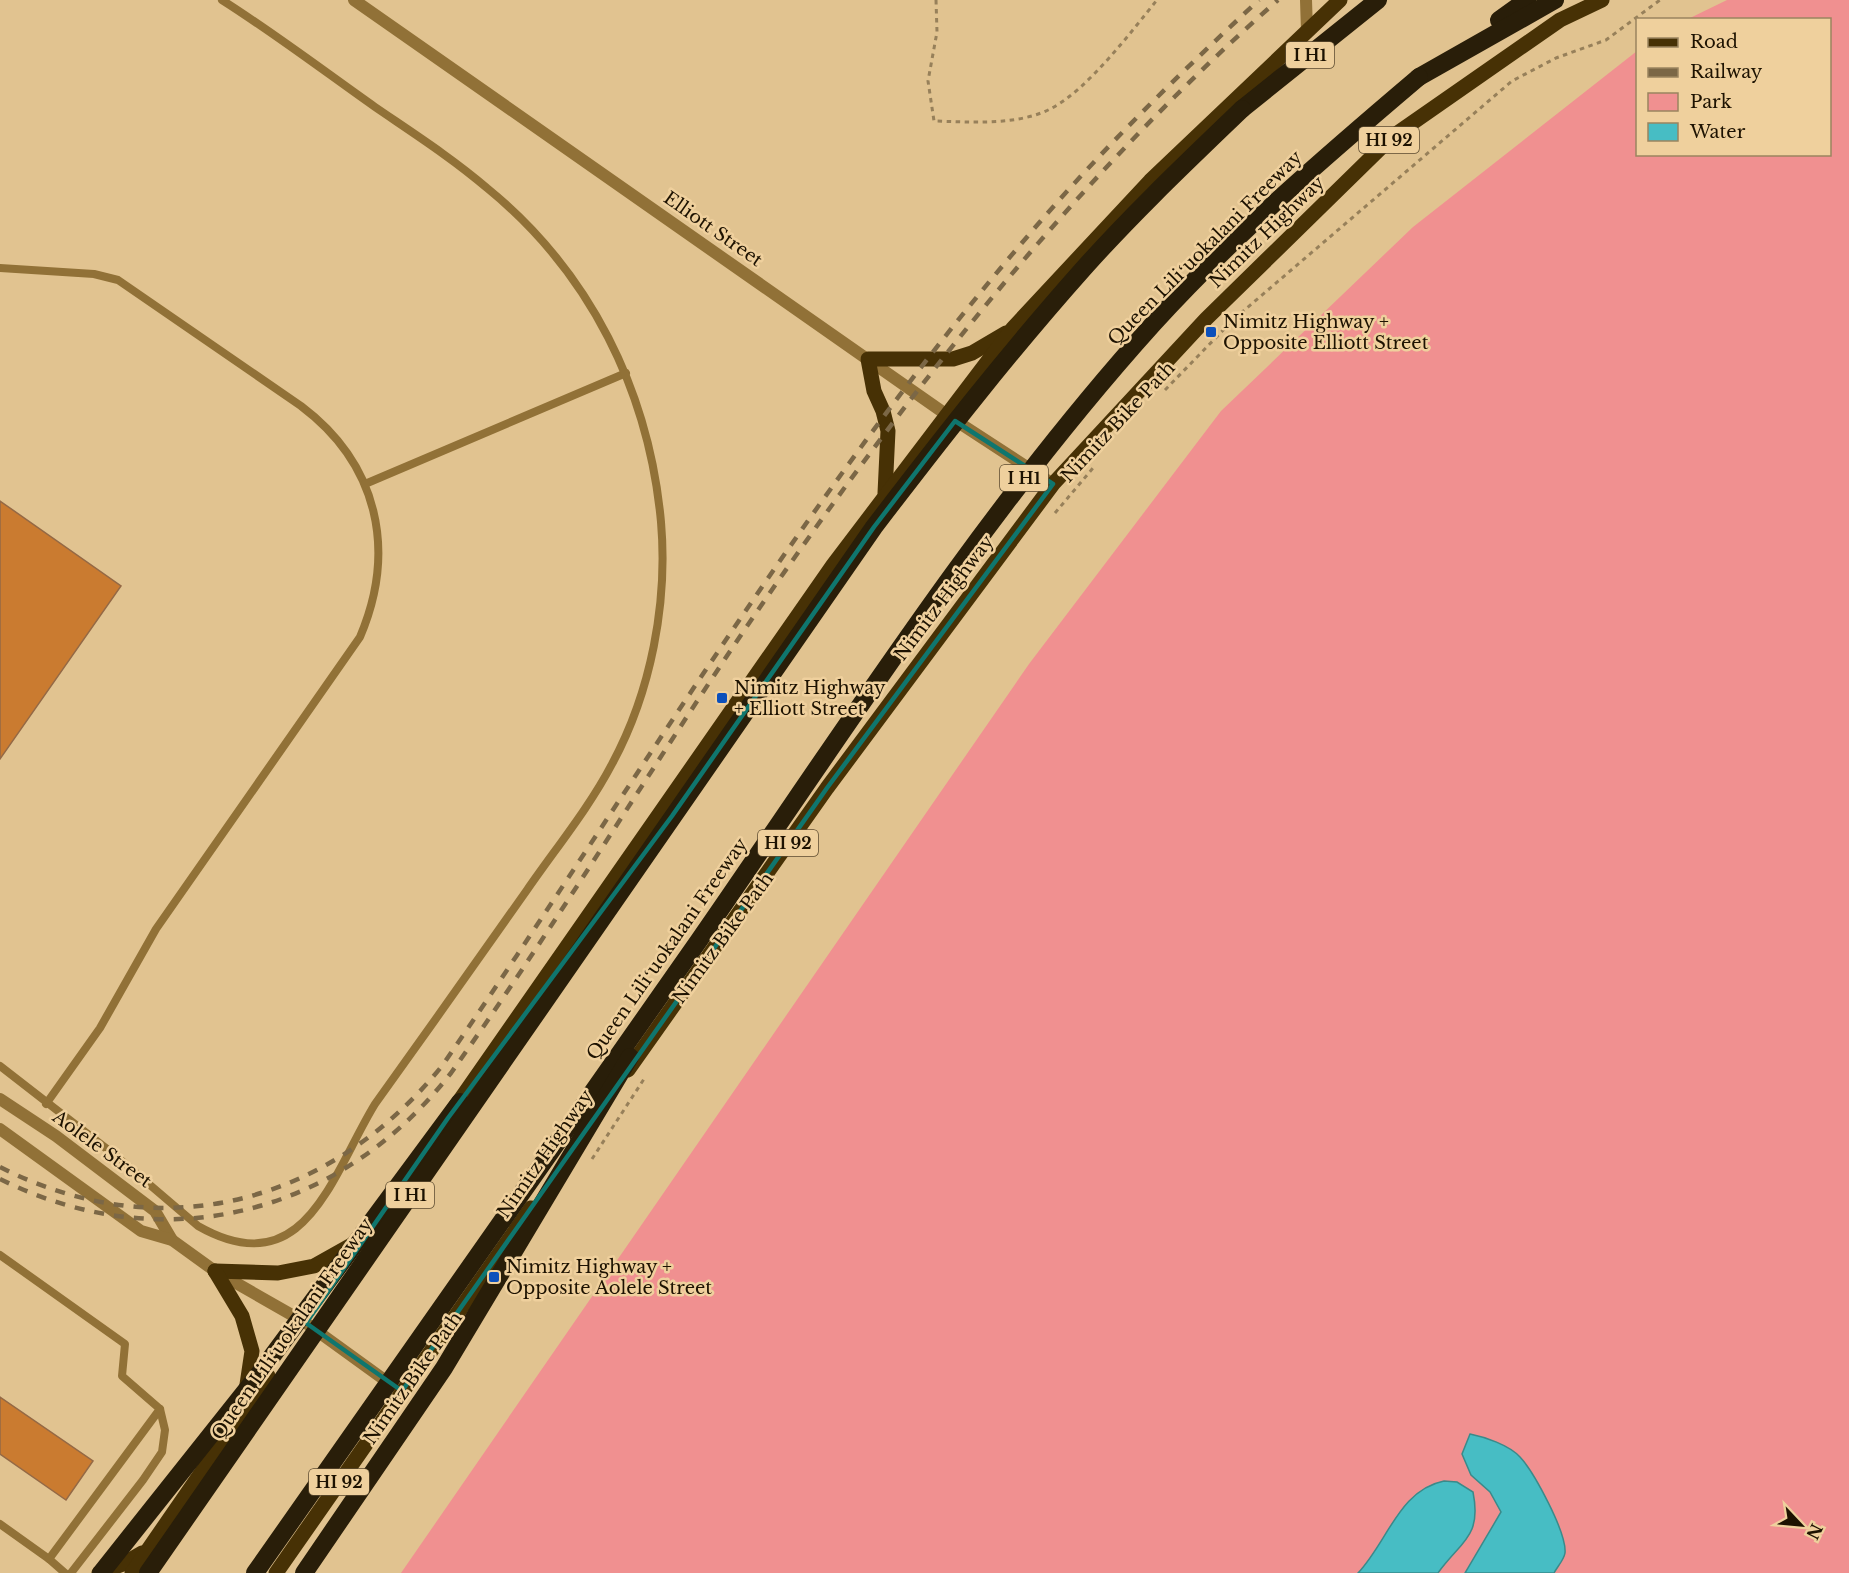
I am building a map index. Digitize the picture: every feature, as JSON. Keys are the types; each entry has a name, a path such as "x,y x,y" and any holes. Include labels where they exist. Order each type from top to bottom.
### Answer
{"highway":[{"path":"1242,109 1358,0"},
{"name":"Queen Liliʻuokalani Freeway","path":"148,1573 874,527 1000,365 1085,267 1159,189 1242,109 1378,0"},
{"name":"Queen Liliʻuokalani Freeway","path":"255,1573 699,940 932,601 1005,501 1077,412 1156,321 1240,238 1331,152 1419,77 1527,0"},
{"path":"1419,77 1555,0"},
{"path":"100,1573 259,1374 672,816"},
{"path":"304,1573 478,1314 699,940"}],"main road":[{"path":"132,1573 670,796 885,493 1013,328 1150,181 1340,0"},
{"name":"Nimitz Highway","path":"276,1573 827,788 1053,484 1206,319 1392,137 1560,20 1602,0"},
{"path":"885,493 888,431 874,391 868,359 953,359 972,353 1013,328"},
{"path":"214,1271 278,1273 314,1266 367,1235"},
{"path":"214,1271 242,1316 252,1351 243,1411"},
{"path":"100,1573 123,1564 150,1548"}],"street":[{"name":"Elliott Street","path":"354,0 947,415 1053,484"},
{"path":"1306,0 1307,31"},
{"name":"Aolele Street","path":"0,1099 56,1136 155,1211 172,1240"},
{"name":"Aolele Street","path":"0,1129 141,1231 172,1240 214,1271 306,1323 402,1391"}],"lane":[{"path":"0,1066 46,1104 116,1156 198,1226 227,1239 248,1244 282,1237 295,1230 326,1196 340,1174 360,1129 375,1104 596,792 628,728 641,694 655,636 662,560 659,503 652,457 636,398 626,373 600,322 579,289 538,236 515,212 463,168 222,0"},
{"path":"0,268 94,274 130,286 318,419 348,453 365,484 376,519 380,559 374,599 360,637 156,929 100,1028 46,1104"},
{"path":"365,484 626,373"},
{"path":"0,1255 125,1344 122,1376 160,1409 165,1430 162,1452 144,1480 70,1573"},
{"path":"49,1559 160,1409"},
{"path":"0,1524 65,1573"}],"path":[{"path":"936,0 937,32 928,81 934,121 968,122 1021,118 1052,108 1086,81 1157,0"},
{"name":"Nimitz Bike Path","path":"1164,391 1234,320 1512,81 1556,58 1606,40 1660,0"},
{"name":"Nimitz Bike Path","path":"1051,517 1096,465"},
{"path":"592,1160 647,1073"}],"highlighted area":[{"path":"955,421 1053,484 827,788 402,1391 306,1323 448,1118 672,816 874,527"}],"green space":[{"path":"1727,0 1849,0 1849,1573 401,1573 1029,664 1221,411 1413,227 1636,52 1636,156 1831,156 1831,18 1690,18"}],"water":[{"path":"1470,1434 1490,1439 1510,1449 1520,1457 1533,1476 1549,1503 1564,1544 1564,1556 1554,1573 1465,1573 1501,1512 1490,1492 1471,1475 1462,1454"},
{"path":"1444,1481 1457,1482 1473,1492 1475,1519 1468,1537 1438,1573 1358,1573 1405,1506 1429,1486"}],"building":[{"path":"0,501 121,586 0,759"},
{"path":"0,1397 93,1461 66,1500 0,1454"}],"railway":[{"path":"0,1167 61,1192 121,1205 181,1207 239,1199 295,1180 348,1152 397,1113 442,1066 795,539 869,436 946,335 1082,175 1169,86 1259,0"},
{"path":"0,1179 62,1204 123,1217 185,1219 245,1210 302,1191 356,1161 406,1122 451,1073 489,1019 745,629 804,544 927,378 1059,219 1129,143 1202,70 1278,0"}],"place":[{"name":"Nimitz Highway + Opposite Elliott Street","path":"1211,332"},
{"name":"Nimitz Highway + Elliott Street","path":"722,698"},
{"name":"Nimitz Highway + Opposite Aolele Street","path":"494,1277"}]}
